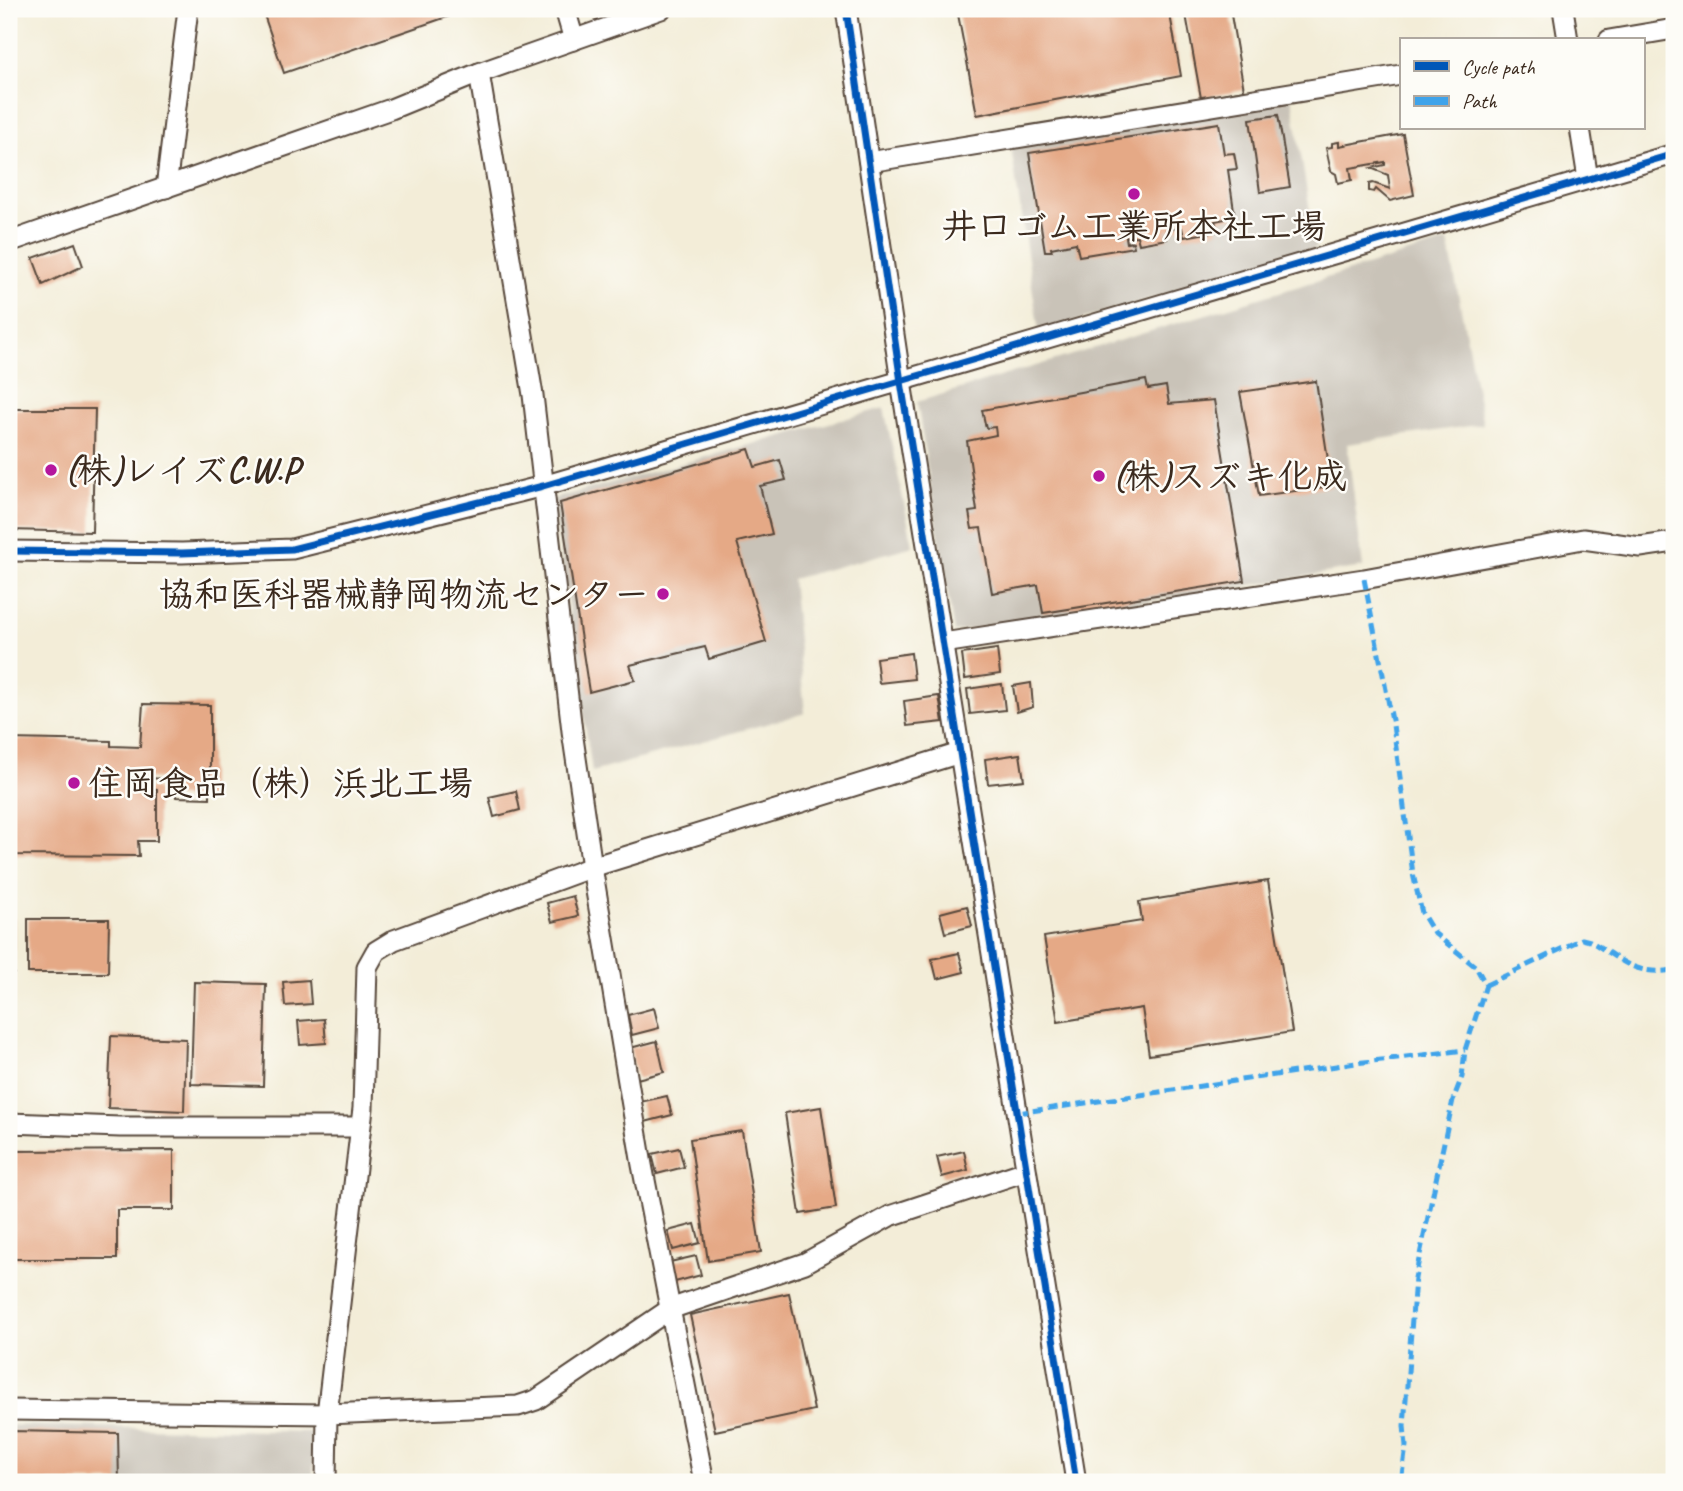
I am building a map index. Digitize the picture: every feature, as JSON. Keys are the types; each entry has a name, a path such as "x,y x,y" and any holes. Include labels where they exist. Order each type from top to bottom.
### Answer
{"street":[{"path":"166,188 188,9"},
{"path":"565,9 574,40"},
{"path":"9,242 391,109 480,73 661,9"},
{"path":"846,9 901,382 1076,1482"},
{"path":"1563,9 1568,38"},
{"path":"1621,38 1674,29"},
{"path":"480,73 531,382 572,731 592,867 642,1165 704,1482"},
{"path":"869,162 1400,75"},
{"path":"1580,130 1588,179"},
{"path":"9,551 182,553 292,549 543,486 1674,154"},
{"path":"943,643 1364,579 1583,540 1640,547 1674,542"},
{"path":"326,1482 327,1414 363,1108 367,967 376,951 394,940 592,867 960,753"},
{"path":"9,1123 120,1127 359,1126"},
{"path":"9,1410 327,1414 518,1406 536,1400 670,1308 805,1263 890,1216 1027,1171"}],"shaded area":[{"path":"1292,99 1316,249 1039,332 1011,147"},
{"path":"1448,241 1483,424 1347,444 1363,567 954,632 917,402"},
{"path":"884,408 913,546 792,579 805,713 592,772 553,499"},
{"path":"9,1425 314,1432 313,1482 9,1482"}],"building":[{"path":"262,9 470,9 284,73"},
{"path":"957,9 1169,9 1181,76 977,115"},
{"path":"1185,9 1230,9 1244,90 1201,98"},
{"path":"1278,115 1290,187 1260,192 1250,119"},
{"name":"井口ゴム工業所本社工場","path":"1219,123 1224,154 1234,153 1237,169 1228,170 1235,217 1215,221 1218,231 1184,237 1182,228 1166,230 1167,239 1139,244 1137,236 1126,237 1127,243 1133,242 1134,247 1079,256 1076,243 1045,251 1029,153"},
{"path":"1403,134 1414,195 1390,201 1376,189 1374,192 1369,191 1369,184 1373,183 1390,189 1388,175 1371,168 1385,165 1385,162 1350,168 1352,180 1338,183 1336,174 1331,171 1326,148 1332,147 1332,143 1339,142 1339,146"},
{"path":"75,243 83,266 43,285 33,258"},
{"name":"(株)スズキ化成","path":"1146,380 1148,389 1166,386 1169,404 1214,400 1244,581 1043,613 1038,585 992,593 981,528 972,529 969,512 977,511 967,441 996,435 995,427 986,428 982,410"},
{"path":"1316,381 1332,486 1259,496 1240,392"},
{"name":"(株)レイズC.W.P","path":"9,409 95,409 92,532 9,530"},
{"name":"協和医科器械静岡物流センター","path":"749,449 755,467 780,460 786,480 760,486 772,534 737,542 766,642 709,659 705,647 630,665 635,680 589,692 560,503"},
{"path":"997,649 1000,674 965,679 962,654"},
{"path":"911,653 914,679 879,683 876,658"},
{"path":"1031,683 1033,707 1017,712 1013,686"},
{"path":"1002,684 1005,710 970,714 967,689"},
{"path":"939,696 943,722 907,726 904,701"},
{"name":"住岡食品（株）浜北工場","path":"143,704 210,705 210,798 176,797 174,779 139,778 139,787 157,789 157,841 138,841 139,856 9,855 9,739 111,741 111,746 140,747"},
{"path":"1020,754 1024,780 988,784 985,759"},
{"path":"516,791 520,810 494,817 489,797"},
{"path":"1268,881 1292,1032 1149,1055 1142,1008 1058,1022 1044,937 1142,921 1139,902"},
{"path":"573,896 578,916 552,922 547,903"},
{"path":"967,906 972,926 945,933 940,913"},
{"path":"9,918 14,918 14,973 9,973"},
{"path":"28,919 109,919 108,973 28,973"},
{"path":"959,953 964,972 937,979 932,959"},
{"path":"309,980 311,1004 285,1006 283,982"},
{"path":"194,982 266,984 263,1086 191,1084"},
{"path":"654,1008 659,1028 632,1035 628,1015"},
{"path":"324,1019 326,1043 300,1045 298,1021"},
{"path":"111,1036 186,1039 184,1111 108,1108"},
{"path":"657,1041 664,1072 637,1079 630,1048"},
{"path":"667,1096 672,1115 645,1122 640,1102"},
{"path":"821,1107 836,1208 800,1214 785,1113"},
{"path":"742,1131 761,1252 708,1261 690,1139"},
{"path":"679,1148 684,1167 657,1174 652,1154"},
{"path":"174,1150 174,1210 117,1210 117,1259 9,1259 9,1151"},
{"path":"964,1151 968,1170 942,1177 937,1157"},
{"path":"695,1224 700,1243 673,1250 668,1231"},
{"path":"696,1256 701,1275 675,1282 670,1262"},
{"path":"789,1293 814,1410 715,1431 690,1315"},
{"path":"9,1431 118,1433 119,1482 9,1482"}],"marked path":[{"path":"1364,579 1393,725 1413,874 1422,913 1434,933 1476,967 1486,985 1465,1050 1462,1077 1453,1100 1415,1278 1404,1426 1406,1446 1401,1482"},
{"path":"1486,985 1582,939 1590,941 1629,965 1648,971 1674,970"},
{"path":"1018,1113 1356,1063 1465,1050"}],"cycle path":[{"path":"846,9 901,382 1076,1482"},
{"path":"9,551 182,553 292,549 543,486 1674,154"}],"place":[{"name":"井口ゴム工業所本社工場","path":"1134,194"},
{"name":"(株)レイズC.W.P","path":"51,470"},
{"name":"(株)スズキ化成","path":"1099,476"},
{"name":"協和医科器械静岡物流センター","path":"663,594"},
{"name":"住岡食品（株）浜北工場","path":"74,783"}]}
